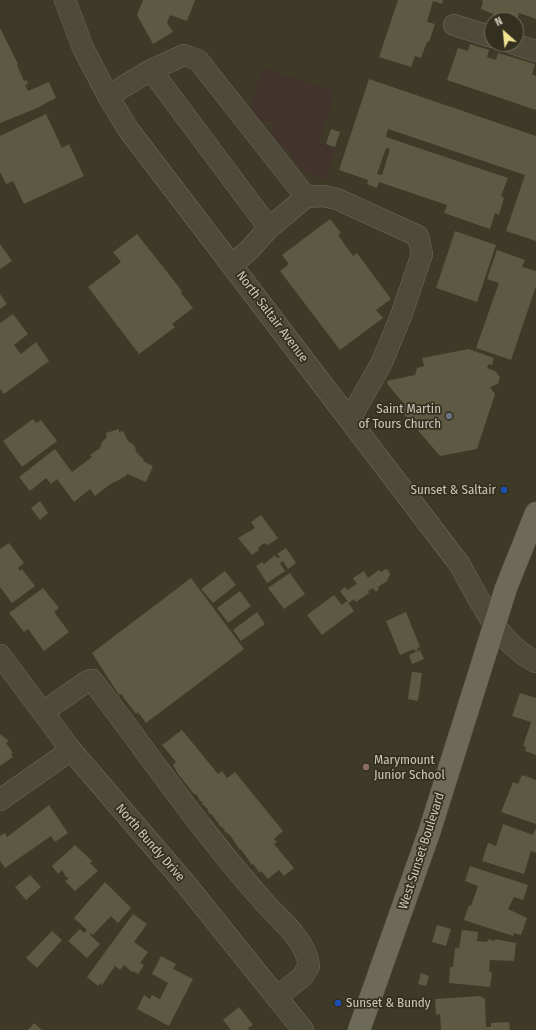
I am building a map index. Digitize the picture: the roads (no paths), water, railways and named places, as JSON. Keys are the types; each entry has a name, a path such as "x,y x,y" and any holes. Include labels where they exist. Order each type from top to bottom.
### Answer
{"main road":[{"name":"West Sunset Boulevard","path":"359,1030 426,841 494,626 536,513"}],"street":[{"name":"North Saltair Avenue","path":"65,0 83,48 108,96 128,129 460,565 494,626 525,656 536,662"},
{"path":"454,25 484,34"},
{"path":"524,47 536,51"},
{"path":"108,96 151,70 184,55 198,60 306,196"},
{"path":"151,70 268,228"},
{"path":"232,265 249,250 268,228 306,196 323,196 337,199 418,236 422,254 401,316 382,362 350,419"},
{"name":"North Bundy Drive","path":"0,655 71,750 185,883 278,996 303,1030"},
{"path":"43,712 86,682 92,680 234,868 299,940 308,956 309,966 302,977 278,996"},
{"path":"0,800 71,750"}],"place":[{"name":"Saint Martin of Tours Church","path":"449,416"},
{"name":"Sunset & Saltair","path":"504,490"},
{"name":"Marymount Junior School","path":"366,767"},
{"name":"Sunset & Bundy","path":"338,1003"}]}
